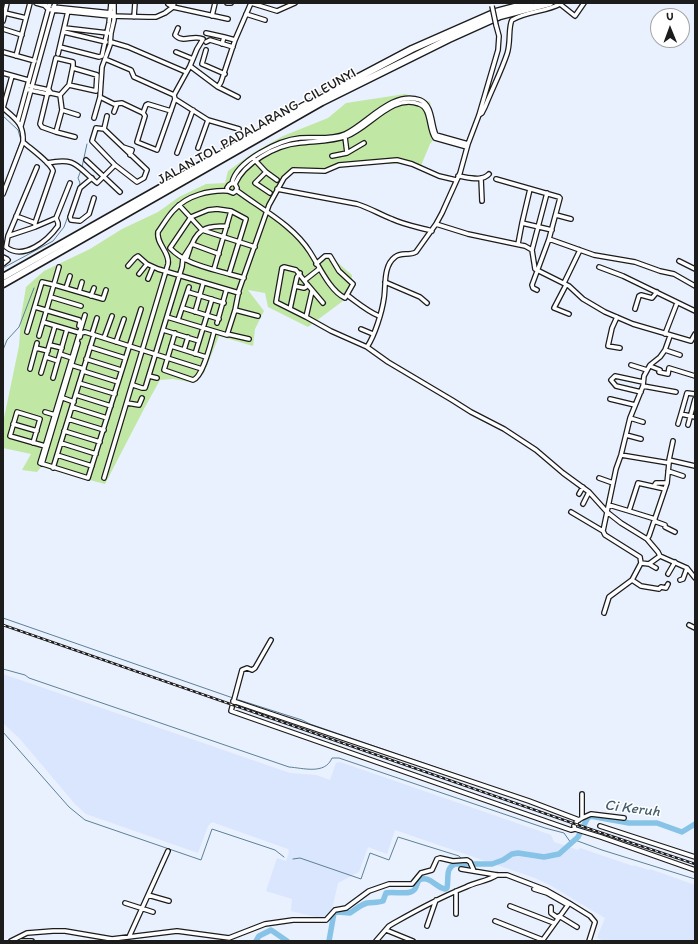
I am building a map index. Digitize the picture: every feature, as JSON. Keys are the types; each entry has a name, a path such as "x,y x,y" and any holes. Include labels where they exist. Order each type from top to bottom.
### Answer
{"highway":[{"path":"496,12 511,3"},
{"path":"496,12 542,3"},
{"path":"530,5 550,3"},
{"name":"JALAN TOL PADALARANG–CILEUNYI","path":"3,284 322,102 449,39 500,16 530,5"},
{"name":"JALAN TOL PADALARANG–CILEUNYI","path":"3,278 321,97 412,50 496,12"}],"street":[{"path":"3,21 7,3"},
{"path":"16,56 30,3"},
{"path":"36,3 68,10 134,17 156,17 174,5"},
{"path":"94,118 100,97 105,59 111,42 111,33 114,20 111,3"},
{"path":"60,47 101,57 113,14 114,3"},
{"path":"134,17 135,3"},
{"path":"212,16 215,3"},
{"path":"218,87 224,74 235,40 251,3 277,11 295,3"},
{"path":"479,115 485,107 507,54 512,20 520,16 549,9 560,4 575,16 584,3"},
{"path":"166,11 168,4 228,19"},
{"path":"367,347 373,334 384,298 387,272 395,257 399,255 413,254 416,252 432,231 442,213 457,178 479,115 498,50 499,36 491,4"},
{"path":"18,120 50,6"},
{"path":"21,126 31,91 50,6"},
{"path":"58,54 68,10"},
{"path":"5,13 26,18"},
{"path":"246,14 265,20"},
{"path":"171,111 148,104 143,113 145,116 137,142 157,150 171,111 175,97 203,39 197,37 185,39 179,38 175,35 178,28"},
{"path":"3,29 22,35"},
{"path":"64,30 108,33"},
{"path":"64,30 106,42"},
{"path":"206,33 235,40"},
{"path":"222,44 224,37"},
{"path":"206,42 210,40 233,47"},
{"path":"111,42 128,47 186,72"},
{"path":"206,50 202,64 224,74"},
{"path":"3,52 38,62"},
{"path":"176,52 193,59"},
{"path":"56,132 62,110 60,95 69,85 73,68 71,61 56,58 40,125 56,132 75,137"},
{"path":"105,59 131,70 134,77 175,97 208,120 239,129"},
{"path":"190,66 218,87 238,97"},
{"path":"69,85 94,91 96,90 97,75 73,68"},
{"path":"3,73 28,80"},
{"path":"3,194 23,142 23,131 18,120 3,108 12,76"},
{"path":"27,85 60,95"},
{"path":"3,90 8,91"},
{"path":"26,90 49,92"},
{"path":"100,97 114,104 122,103 143,113"},
{"path":"235,191 237,187 233,184 233,179 238,170 268,149 290,140 344,134 378,110 395,102 404,100 420,100 426,104 429,109 434,131 439,138"},
{"path":"254,159 273,150 289,145 320,142 349,136 380,113 397,105 411,102 424,106 427,112 431,132 434,137 468,145"},
{"path":"114,112 118,104"},
{"path":"62,110 78,115"},
{"path":"177,153 193,110"},
{"path":"104,129 107,116"},
{"path":"198,148 208,120"},
{"path":"96,128 104,129 147,170 144,178 138,182 115,165 92,141 96,128"},
{"path":"345,137 347,153"},
{"path":"23,142 53,168 35,225"},
{"path":"332,156 347,153 364,143"},
{"path":"254,159 266,172 277,180"},
{"path":"47,163 61,160 72,162 79,166 98,183 115,165"},
{"path":"86,160 105,176 120,192"},
{"path":"227,334 239,293 267,212 277,189 284,178 293,170 300,169 325,171 336,166 390,160 412,164 432,174 457,178 485,178 489,174"},
{"path":"37,167 8,236 6,245 8,248 19,252 27,250 45,241 58,226 56,218 70,183"},
{"path":"266,172 255,182 270,193"},
{"path":"92,178 80,188 70,217 71,220 80,221 89,214 94,198"},
{"path":"481,178 482,201"},
{"path":"496,179 560,197 552,230 532,284 533,288 537,290"},
{"path":"104,478 166,272 168,257 158,239 158,232 179,205 207,192 228,189 229,185 233,184"},
{"path":"228,189 231,192 235,191 279,220 309,251 319,269 340,294 345,298 348,296 364,307 368,312 379,316"},
{"path":"277,189 369,207 390,219 406,225 432,231"},
{"path":"518,244 530,189"},
{"path":"547,194 532,250 535,269 565,284 583,299 605,312 633,324 691,341 695,334"},
{"path":"179,205 202,230 255,247"},
{"path":"228,274 246,219 231,211 217,209 212,209 191,217 170,247 171,249 184,259 228,274 244,278"},
{"path":"214,269 231,211"},
{"path":"556,215 571,219"},
{"path":"16,216 35,225"},
{"path":"8,236 56,218"},
{"path":"436,224 468,234 518,244 532,250"},
{"path":"522,224 552,230"},
{"path":"133,385 145,388 184,259 190,251 197,234 202,230 213,226 227,226"},
{"path":"549,239 594,255 635,262 660,271 674,274 695,286"},
{"path":"191,246 219,254"},
{"path":"569,314 554,308 580,250"},
{"path":"128,266 137,256 147,264 166,272 203,284 239,293"},
{"path":"316,264 325,256 330,256 339,271 353,284 348,296"},
{"path":"3,257 7,258 8,260 3,264"},
{"path":"679,261 695,269"},
{"path":"139,274 147,264"},
{"path":"148,280 153,267"},
{"path":"322,303 300,273 296,270 284,267 282,268 276,302 367,347 388,362 471,412 497,425 523,441 589,492 620,523 648,538 660,556 687,568 695,578"},
{"path":"599,267 623,276 695,311"},
{"path":"39,336 60,268"},
{"path":"295,286 306,287 306,282 319,269"},
{"path":"290,309 297,277 300,273"},
{"path":"66,288 70,276"},
{"path":"27,332 42,282 103,299 106,290"},
{"path":"79,292 82,282"},
{"path":"385,282 420,297 427,303"},
{"path":"194,312 203,284"},
{"path":"178,320 189,287"},
{"path":"91,296 94,288"},
{"path":"183,308 207,315 218,321 224,303 226,290"},
{"path":"306,317 312,291"},
{"path":"188,292 224,303"},
{"path":"634,309 639,296 641,295 652,298 657,292"},
{"path":"51,297 81,306"},
{"path":"195,354 212,299"},
{"path":"665,334 677,303"},
{"path":"34,306 80,321 79,333"},
{"path":"42,464 88,478 141,309"},
{"path":"235,310 258,316"},
{"path":"42,464 40,463 71,365 84,315"},
{"path":"104,338 112,316"},
{"path":"167,317 214,332 249,339"},
{"path":"617,317 612,328 608,346 620,348"},
{"path":"53,468 90,348 97,318"},
{"path":"116,342 124,319"},
{"path":"43,322 79,333 85,332 93,334 202,369"},
{"path":"41,373 55,326"},
{"path":"53,378 68,329"},
{"path":"361,329 373,334"},
{"path":"163,330 199,341"},
{"path":"175,333 164,370 193,380 198,377 202,369 214,332"},
{"path":"603,531 630,418 641,392 648,368 665,350 670,336"},
{"path":"184,350 188,337"},
{"path":"30,369 37,343"},
{"path":"50,345 62,348"},
{"path":"171,346 206,357"},
{"path":"36,348 48,351"},
{"path":"90,348 125,358"},
{"path":"665,350 680,355"},
{"path":"60,354 73,358"},
{"path":"46,357 58,361"},
{"path":"86,359 122,370"},
{"path":"71,365 118,382"},
{"path":"42,464 63,398 71,365"},
{"path":"631,365 660,370 659,372 666,374 669,368 695,376"},
{"path":"149,376 156,378"},
{"path":"641,392 616,386 611,380 615,376 676,392"},
{"path":"79,383 115,394"},
{"path":"678,424 687,393 695,394"},
{"path":"76,395 111,406"},
{"path":"63,398 74,402"},
{"path":"127,403 139,405 142,398"},
{"path":"610,399 635,405"},
{"path":"688,425 692,418 695,399"},
{"path":"684,404 693,406"},
{"path":"72,407 107,418"},
{"path":"33,443 39,418 17,412 10,436 33,443 45,446"},
{"path":"45,412 55,415"},
{"path":"681,414 692,418 695,422"},
{"path":"630,418 643,422"},
{"path":"68,419 104,430"},
{"path":"13,424 37,431"},
{"path":"64,431 100,442"},
{"path":"626,435 641,439"},
{"path":"648,538 667,483 669,453 673,440"},
{"path":"61,443 96,454"},
{"path":"57,455 92,466"},
{"path":"621,455 695,466"},
{"path":"668,471 683,476"},
{"path":"599,478 614,483"},
{"path":"629,511 638,483 665,488"},
{"path":"654,486 656,483 667,483"},
{"path":"579,494 583,487"},
{"path":"583,504 589,492"},
{"path":"608,510 629,511 655,520 665,525 666,528 675,532"},
{"path":"571,512 603,531 605,535 640,557 641,563 632,580 609,596 604,613"},
{"path":"650,564 660,556"},
{"path":"668,574 675,562"},
{"path":"641,563 650,564 656,568"},
{"path":"680,580 683,579 687,568"},
{"path":"632,580 642,587 660,589 661,587 666,588 668,584"},
{"path":"689,625 695,628"},
{"path":"271,640 254,670 247,668 242,670 231,710 249,718 571,830 584,832 695,870"},
{"path":"233,699 580,819"},
{"path":"580,819 582,794"},
{"path":"577,830 574,826 580,819 591,814 624,818"},
{"path":"600,826 695,858"},
{"path":"129,937 168,851"},
{"path":"12,941 27,933 52,931 65,931 107,939 177,930 229,939 265,924 293,920 326,920 335,910 346,908 369,891 389,884 412,884 421,873 432,870 437,859 440,858 453,861 466,860 470,862 474,870"},
{"path":"461,869 497,875 507,875 534,885 590,916 595,922 589,941"},
{"path":"376,941 394,923 436,900 475,883 490,880 497,875"},
{"path":"534,889 547,893 568,904"},
{"path":"456,892 456,914"},
{"path":"148,895 169,901"},
{"path":"427,926 436,900"},
{"path":"125,903 153,912"},
{"path":"495,921 543,940 568,904"},
{"path":"510,906 554,923"},
{"path":"551,907 551,913 577,927"},
{"path":"387,930 413,941"},
{"path":"21,941 32,941"}],"shaded area":[{"path":"3,674 290,773 316,775 330,780 336,763 340,762 551,835 554,842 578,850 580,848 633,866 650,869 695,885 695,941 605,941 597,938 605,918 548,884 535,878 395,830 387,854 368,847 359,872 338,883 332,909 324,919 291,911 292,899 266,891 277,858 286,861 289,852 288,849 212,822 208,826 198,853 86,814 75,804 20,739 3,723"}],"green space":[{"path":"405,94 430,102 435,132 468,144 435,138 430,144 420,168 414,164 353,164 325,171 297,169 282,181 269,205 270,213 298,237 315,263 330,256 352,275 351,295 308,327 268,307 265,293 248,290 264,311 255,329 253,346 219,336 204,373 195,383 173,379 160,380 105,484 41,467 37,472 22,470 31,454 3,448 3,423 19,346 21,317 26,287 44,271 90,249 122,229 158,212 179,197 206,184 225,183 228,171 253,153 283,136 328,118 346,103"}],"waterway":[{"path":"3,116 18,130 21,140 3,189"},
{"path":"82,167 87,144"},
{"path":"3,268 53,241 64,227 80,183 78,178 81,170"},
{"path":"3,350 7,340 19,327 34,288"},
{"path":"3,618 233,698"},
{"path":"3,669 25,675 29,678 289,767 319,769 329,763 332,758 339,758 545,828 564,833 571,843"},
{"path":"236,699 302,720 473,780"},
{"path":"3,732 69,807 85,820 201,860 212,829 275,850 284,857"},
{"name":"Ci Keruh","path":"329,941 334,913 350,913 367,903 383,901 386,893 406,893 413,891 419,880 423,879 429,880 445,889 447,888 450,868 455,864 492,864 503,860 512,854 518,853 544,857 559,854 578,837 590,816 629,823 657,823 682,832 695,824"},
{"path":"293,859 300,858 361,879 370,853 389,860 398,837 459,856 461,858"},
{"path":"575,840 695,879"},
{"name":"Ci Keruh","path":"256,941 259,936 271,930 287,941"}],"railway":[{"path":"3,625 581,826 695,864"}]}
